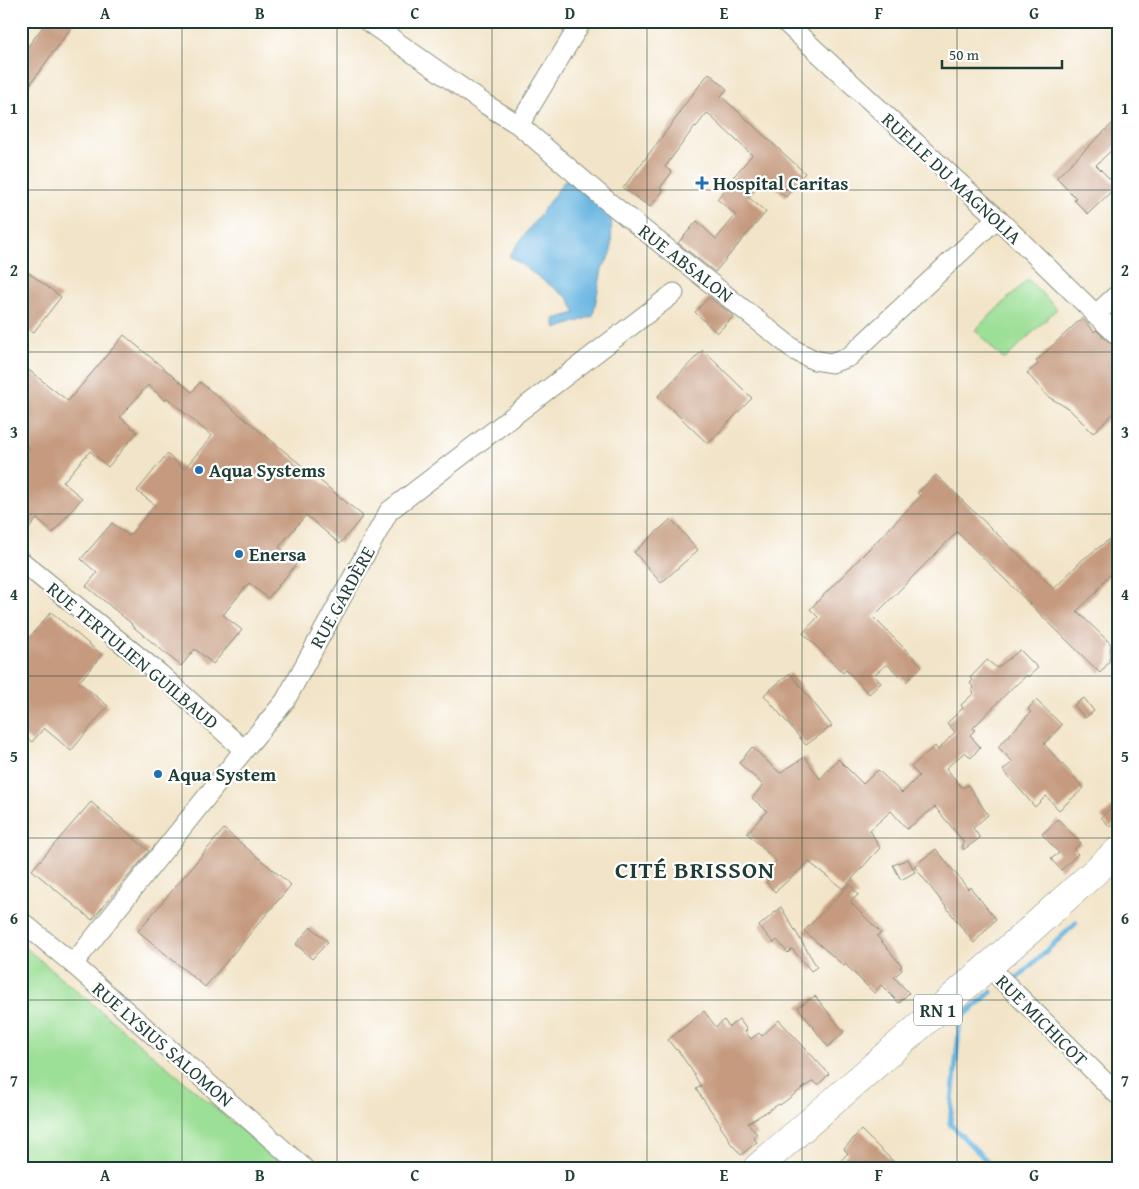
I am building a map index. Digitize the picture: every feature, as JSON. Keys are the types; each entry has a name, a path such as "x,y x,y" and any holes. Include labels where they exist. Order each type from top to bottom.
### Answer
{"main road":[{"name":"RN 1","path":"757,1168 1118,851"}],"street":[{"name":"RUE ABSALON","path":"367,21 485,104 519,125 606,200 796,351 814,360 831,363 849,357 996,218"},
{"path":"519,125 582,21"},
{"name":"RUELLE DU MAGNOLIA","path":"784,21 996,218 1118,336"},
{"name":"RUE GARDÈRE","path":"73,964 285,701 389,511 674,293"},
{"path":"1095,315 1118,294"},
{"name":"RUE TERTULIEN GUILBAUD","path":"21,560 160,674 244,750"},
{"name":"RUE LYSIUS SALOMON","path":"21,922 73,964 304,1168"},
{"name":"RUE MICHICOT","path":"988,966 1118,1095"}],"green space":[{"path":"1028,279 1057,309 1004,360 975,330"},
{"path":"21,944 287,1168 21,1168"}],"water":[{"path":"566,179 612,207 611,254 602,269 593,316 556,329 554,319 576,313 568,298 509,256"}],"building":[{"path":"47,21 76,21 21,97 21,56"},
{"path":"709,73 727,89 721,96 805,173 786,197 764,178 748,197 766,212 715,272 678,243 697,221 716,239 736,215 717,199 752,155 707,113 665,167 672,172 660,188 663,191 650,207 623,188"},
{"path":"1118,118 1118,144 1096,165 1117,186 1088,214 1074,200 1076,198 1056,178"},
{"path":"21,267 61,297 33,333 21,324"},
{"path":"709,297 734,316 717,333 695,312"},
{"path":"1082,318 1094,332 1096,330 1111,344 1118,347 1118,409 1093,433 1069,409 1047,396 1027,373 1038,364 1036,361"},
{"path":"124,335 192,392 200,382 363,516 340,544 306,515 279,547 298,562 268,598 249,583 223,615 242,630 213,664 195,649 181,666 86,586 97,573 81,559 112,523 129,536 155,505 137,491 167,454 184,469 212,436 167,398 165,400 148,385 120,417 137,432 108,467 90,451 63,482 82,498 53,533 37,519 21,538 21,458 30,448 21,441 21,364 68,401"},
{"path":"703,350 752,398 708,444 658,396"},
{"path":"936,475 1054,589 1082,560 1118,533 1118,566 1095,594 1077,611 1111,644 1109,662 1100,673 957,532 873,617 922,666 906,682 887,664 874,675 881,683 869,694 846,670 843,673 803,633 818,617 810,609 921,496 917,493"},
{"path":"671,519 698,550 661,583 634,552"},
{"path":"51,612 102,655 79,682 108,706 71,751 44,728 32,742 21,733 21,633 28,639"},
{"path":"1020,650 1038,668 1015,685 973,728 975,730 970,735 980,747 971,758 965,752 946,768 962,788 968,785 988,815 973,828 980,838 963,850 963,841 935,807 907,829 891,811 870,830 880,848 843,889 809,862 775,892 766,882 769,880 762,872 776,861 747,833 767,811 752,798 763,785 739,763 752,747 780,773 805,757 820,779 838,759 863,784 878,770 902,793 919,776 911,767 935,746 938,750 955,732 947,723 963,708 961,705 974,693 971,690 974,688 970,683 973,680 970,678 987,660 997,668"},
{"path":"790,673 832,726 806,745 764,695"},
{"path":"1084,698 1094,711 1085,718 1074,705"},
{"path":"1036,700 1062,725 1044,744 1084,788 1059,810 1046,796 1035,807 1003,770 1013,762 998,747 1031,712 1028,709"},
{"path":"91,802 149,851 92,920 32,870"},
{"path":"1118,802 1118,820 1110,827 1101,817"},
{"path":"1058,819 1081,843 1074,850 1078,854 1061,870 1051,859 1059,853 1042,834"},
{"path":"224,829 291,885 205,987 138,931"},
{"path":"936,849 968,889 970,887 996,919 974,943 914,866"},
{"path":"908,859 915,872 901,880 893,865"},
{"path":"850,884 858,895 850,902 881,933 877,936 902,966 900,967 902,970 894,977 909,993 899,1003 881,985 874,993 845,964 844,966 804,931"},
{"path":"781,907 817,967 811,971 792,949 788,953 777,940 774,943 759,926"},
{"path":"311,927 328,942 312,959 296,944"},
{"path":"815,996 844,1032 828,1047 798,1007"},
{"path":"704,1011 716,1027 724,1020 729,1027 739,1019 747,1030 745,1032 751,1039 759,1033 762,1036 779,1020 829,1074 818,1085 813,1081 780,1105 748,1123 757,1134 753,1137 757,1142 741,1155 729,1141 721,1125 696,1089 701,1086 695,1075 677,1049 668,1040"},
{"path":"861,1130 900,1168 834,1168 848,1153 844,1149"}],"waterway":[{"path":"1011,984 1076,923"},
{"path":"991,992 960,1019 950,1124 994,1168"}],"place":[{"name":"Hospital Caritas","path":"702,183"},
{"name":"Aqua Systems","path":"199,470"},
{"name":"Enersa","path":"239,554"},
{"name":"Aqua System","path":"158,774"}],"district":[{"name":"CITÉ BRISSON","path":"695,869"}]}
